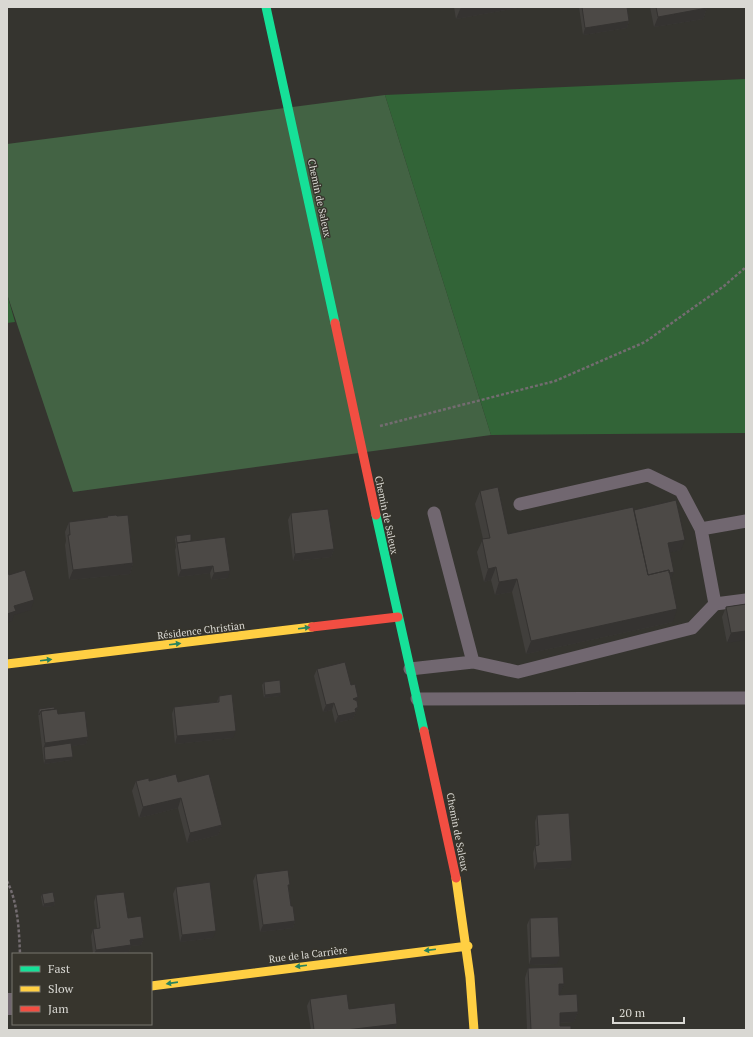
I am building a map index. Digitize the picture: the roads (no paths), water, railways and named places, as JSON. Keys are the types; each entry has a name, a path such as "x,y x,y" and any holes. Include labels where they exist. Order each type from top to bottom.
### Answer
{"street":[{"name":"Chemin de Saleux","path":"266,7 307,186 398,617 436,779 468,946 474,1030"},
{"name":"Résidence Christian","path":"7,664 398,617"},
{"name":"Rue de la Carrière","path":"152,986 468,946"}],"lane":[{"path":"520,504 648,475 682,491 701,530 715,604"},
{"path":"434,513 472,662"},
{"path":"701,530 746,521"},
{"path":"410,669 472,662 518,672 692,628 715,604 746,600"},
{"path":"417,699 746,698"}]}
